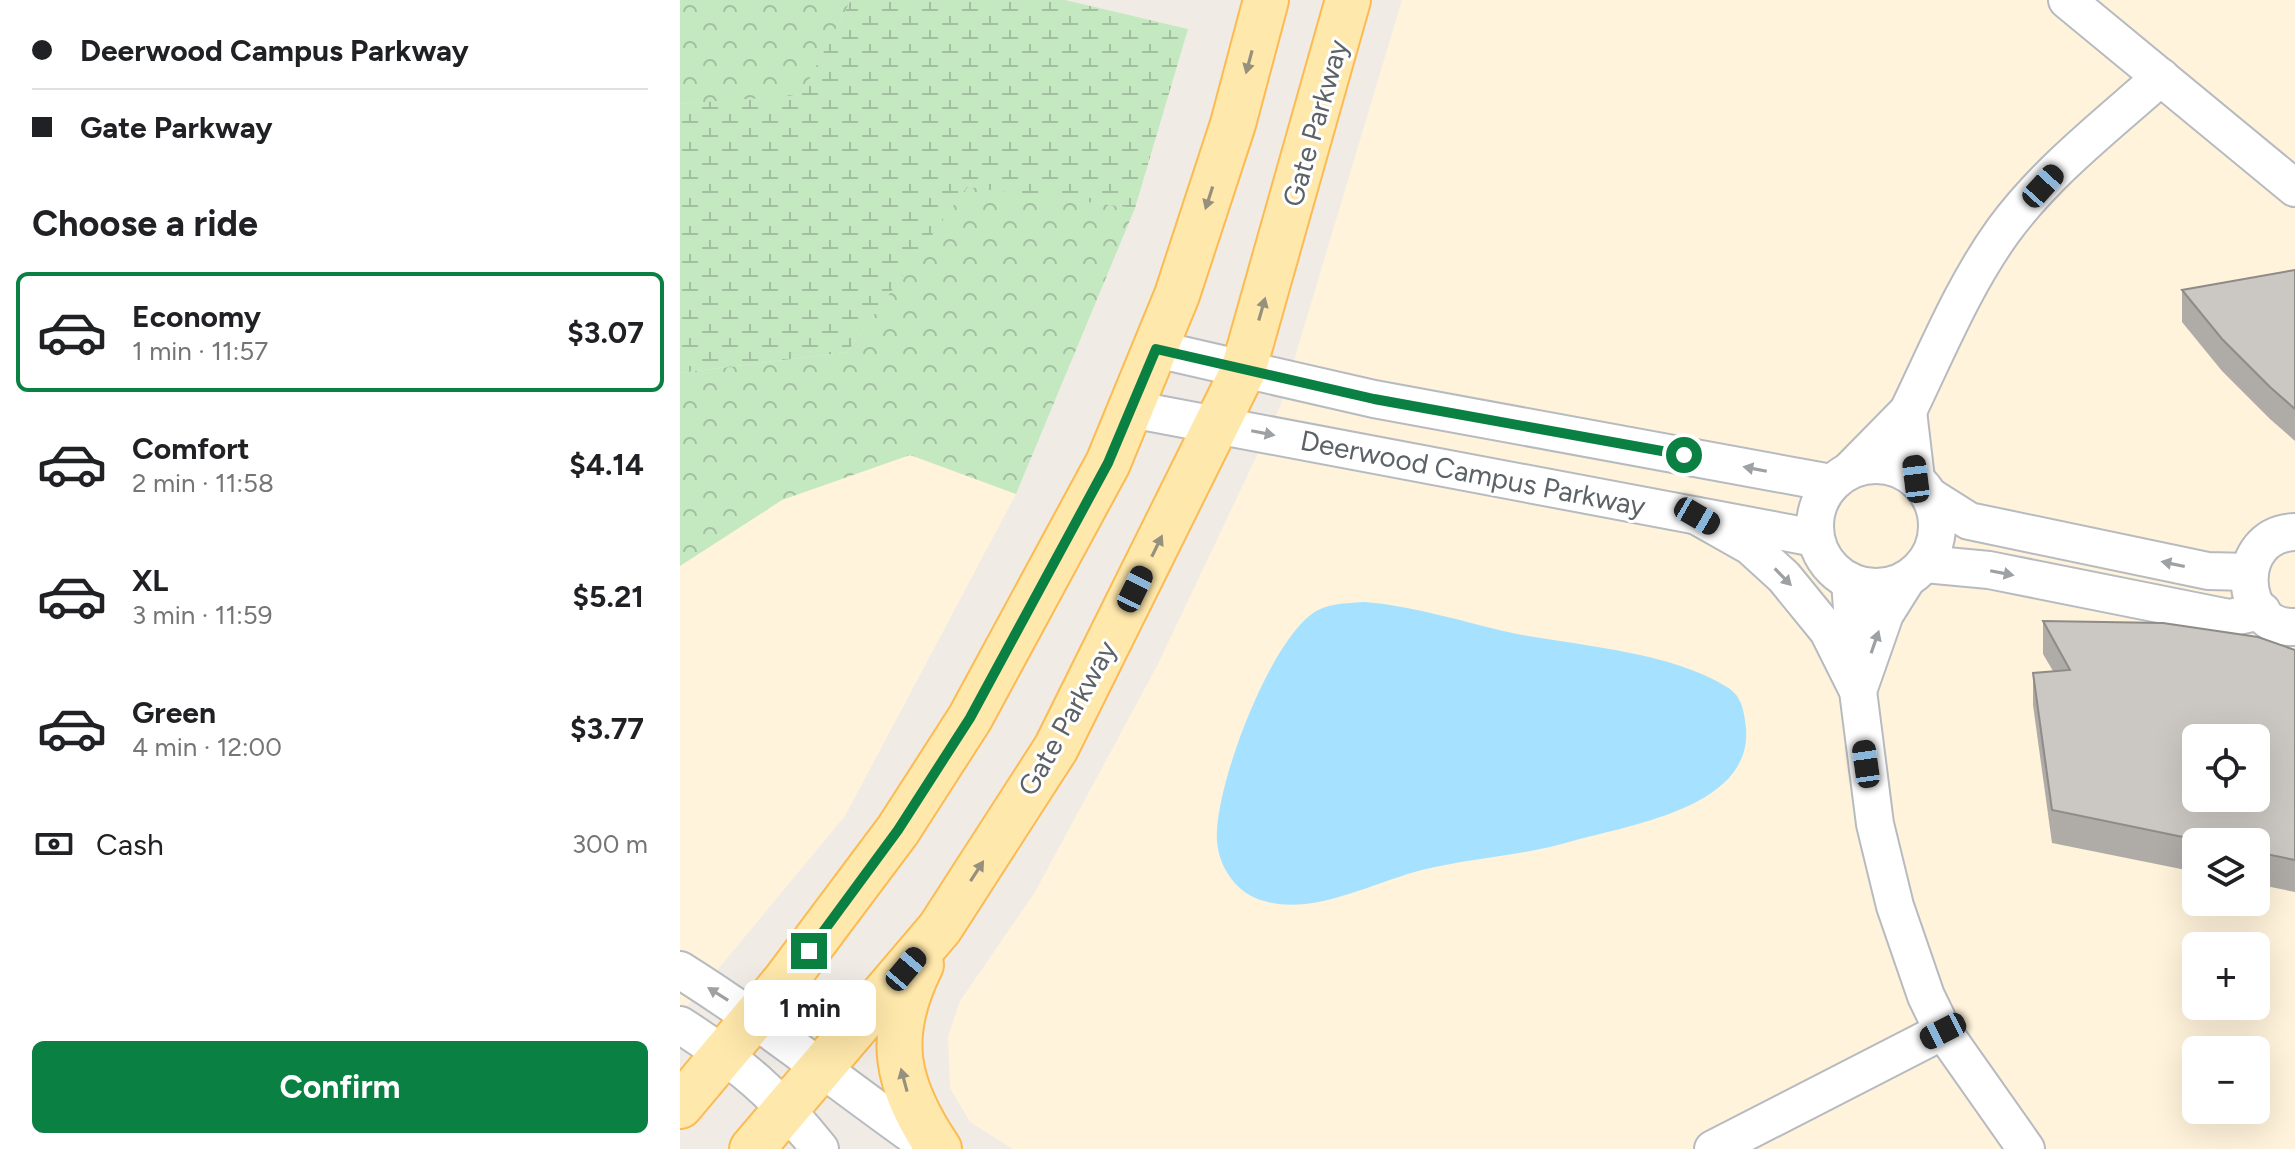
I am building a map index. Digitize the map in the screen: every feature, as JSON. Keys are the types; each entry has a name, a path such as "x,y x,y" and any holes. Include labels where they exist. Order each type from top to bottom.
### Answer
{"main road":[{"path":"680,1106 756,1018 898,830 970,718 1108,463 1156,349 1233,124 1266,0"},
{"name":"Gate Parkway","path":"752,1149 940,928 1056,748 1243,371 1348,0"},
{"path":"939,1149 912,1109 900,1070 900,1033 909,989 940,928"}],"street":[{"path":"2067,0 2295,188"},
{"path":"2161,77 2063,164 2003,232 1958,308 1908,411 1841,477 1817,509 1815,538 1825,560 1850,581 1862,586 1885,587 1916,572 1989,570 2229,618 2262,611"},
{"name":"Deerwood Campus Parkway","path":"1156,349 1243,371 1572,434 1841,477"},
{"name":"Deerwood Campus Parkway","path":"1131,409 1815,538"},
{"path":"1858,691 1885,614 1935,543 1938,519 1923,488 1908,411"},
{"path":"1561,490 1572,434"},
{"path":"1841,477 1873,464 1896,468 1969,521 2208,571 2250,572"},
{"path":"1697,516 1750,546 1784,577 1828,631 1858,691"},
{"path":"2295,532 2284,532 2265,543 2252,560 2248,581 2254,602 2268,618 2295,627"},
{"path":"1850,581 1858,691 1875,824 1888,878 1926,996 1943,1031 2026,1149"},
{"path":"680,970 756,1018 821,1071 932,1149"},
{"path":"680,1025 724,1053 788,1107 820,1149"},
{"path":"1713,1149 1943,1031"}],"shaded area":[{"path":"1402,0 2295,0 2295,1149 1013,1149 970,1122 950,1088 948,1036 960,1001 1035,892 1157,666 1280,407"},
{"path":"680,446 911,455 1016,494 845,816 680,1015"}],"green space":[{"path":"680,0 851,0 801,96 680,104"},
{"path":"851,0 1065,0 1188,29 1135,208 967,187 847,352 680,373 680,104 801,95"},
{"path":"967,186 1135,208 1016,494 910,455 782,500 680,566 680,373 847,352"}],"water":[{"path":"1365,602 1653,658 1705,675 1727,687 1739,699 1746,728 1743,755 1730,777 1709,795 1653,820 1551,847 1422,870 1323,901 1283,904 1254,898 1231,878 1221,861 1217,841 1224,787 1248,716 1282,649 1300,625 1323,608"}],"building":[{"path":"2295,270 2295,409 2222,339 2182,290"},
{"path":"2043,621 2163,623 2258,637 2295,650 2295,860 2270,855 2270,828 2182,828 2182,837 2052,810 2033,673 2070,670"}],"route":[{"path":"809,951 898,830 970,718 1108,463 1156,349 1374,399 1684,455"}]}
